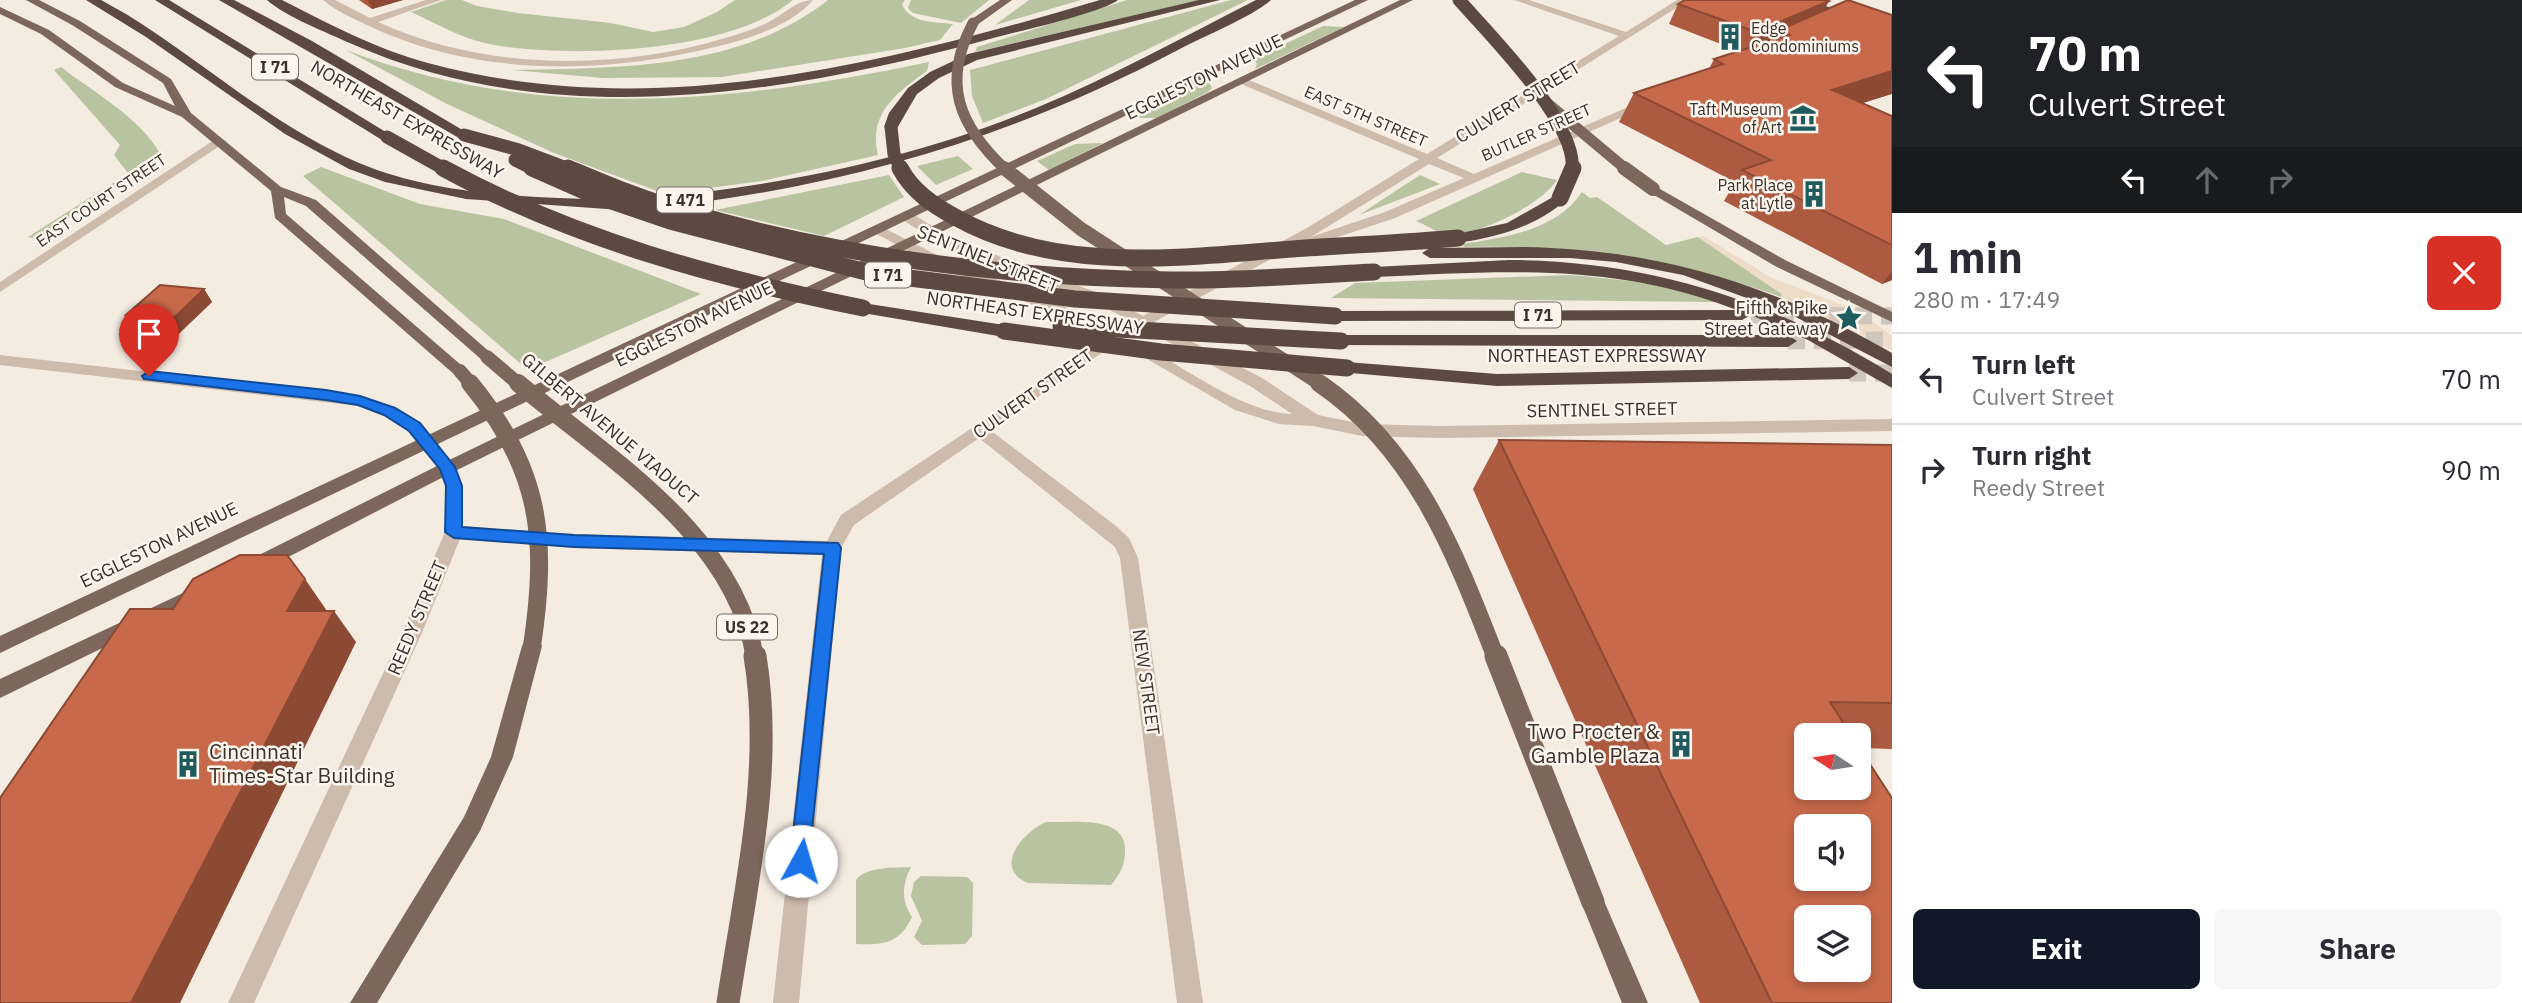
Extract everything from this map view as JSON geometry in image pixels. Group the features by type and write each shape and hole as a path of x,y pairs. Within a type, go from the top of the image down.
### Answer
{"highway":[{"path":"92,0 116,12"},
{"name":"I 471","path":"101,0 320,150 361,168 404,183 470,197 629,206 771,188 879,165 948,145 1064,100 1265,0"},
{"name":"NORTHEAST EXPRESSWAY","path":"161,0 387,137 500,198 600,240 716,278 863,308 1004,331 1161,352 1347,368 1497,380 1849,373"},
{"name":"NORTHEAST EXPRESSWAY","path":"225,0 308,44 433,119 554,180 673,223 788,255 943,284 1114,303 1335,316 1742,315"},
{"path":"273,0 360,44 428,68 538,87 635,91 764,85 835,72 912,56 1112,0"},
{"path":"1214,0 974,57 953,65 915,88 895,113 891,127 891,148 910,185 946,213 970,226 1001,237 1089,255 1246,259 1559,252 1618,257 1655,264 1751,292 1831,328 1892,361"},
{"path":"1246,259 1458,239 1514,227 1532,220 1560,198 1570,180 1574,161 1564,135 1542,98 1460,0"},
{"path":"1797,0 1892,36"},
{"path":"464,135 502,143 677,209 810,242 1026,274 1175,280 1552,266 1639,276 1679,285 1773,317 1817,337 1892,382"},
{"path":"1004,331 1041,324 1341,341 1788,341"}],"main road":[{"name":"US 22","path":"32,0 76,23 167,81 186,115"},
{"path":"1007,0 973,23 955,58 955,85 967,123 997,160 1084,229 1332,392 1361,413 1394,448 1428,500 1453,548 1635,1003"},
{"name":"EGGLESTON AVENUE","path":"0,645 1363,0"},
{"name":"EGGLESTON AVENUE","path":"239,574 447,467 1245,82 1408,0"},
{"name":"US 22","path":"0,10 45,32 119,85 186,115 221,141"},
{"path":"1542,98 1607,156 1691,213 1832,290 1892,318"},
{"name":"GILBERT AVENUE VIADUCT","path":"221,141 277,190 312,203 487,357 673,514 697,537 725,576 743,612 756,656 762,692 763,742 760,785 728,1003"},
{"path":"277,190 280,215 460,371 502,425 523,465 539,537 539,604 532,646 502,757 472,824 363,1003"},
{"path":"0,689 214,586"}],"street":[{"path":"328,0 369,22 413,39 492,56 549,63 613,62 663,57 736,38 775,23 808,0"},
{"path":"369,22 436,0"},
{"path":"1519,0 1626,35"},
{"name":"CULVERT STREET","path":"832,548 847,520 1117,336 1246,259 1311,231 1684,0"},
{"path":"1797,0 1838,18 1892,36"},
{"path":"1825,23 1838,18"},
{"name":"EAST 5TH STREET","path":"1245,82 1476,179"},
{"name":"BUTLER STREET","path":"1246,259 1390,215 1659,97"},
{"name":"EAST COURT STREET","path":"0,288 221,141"},
{"name":"SENTINEL STREET","path":"906,216 929,233 1096,297 1256,382 1313,420"},
{"name":"SENTINEL STREET","path":"878,229 920,255 1071,313 1117,336 1241,407 1279,419 1313,420 1362,430 1439,432 1892,425"},
{"name":"REEDY STREET","path":"0,360 360,401 390,411 415,427 447,467 454,486 454,532 411,635 241,1003"},
{"name":"NEW STREET","path":"980,431 1111,531 1123,543 1129,558 1189,1003"},
{"path":"454,532 574,541 832,548 786,1003"},
{"path":"142,644 165,610"}],"green space":[{"path":"446,0 462,0 477,6 518,13 611,23 653,32 684,27 717,12 735,0 793,0 765,18 730,31 690,41 647,48 561,51 489,44 449,30 411,12"},
{"path":"828,0 905,0 902,4 905,10 916,18 953,24 940,40 722,77 603,78 512,70 636,65 717,52 756,40 793,23"},
{"path":"911,0 989,0 961,23 913,13 908,8"},
{"path":"1029,0 1081,0 995,25"},
{"path":"1127,0 1201,0 975,52 977,47"},
{"path":"1231,0 1248,0 1046,99 983,123 972,96 970,70"},
{"path":"1323,26 1344,27 1255,69 1257,64 1253,59"},
{"path":"346,50 417,73 490,88 562,97 636,99 783,88 929,62 927,71 895,96 881,116 876,141 878,155 762,181 665,194 554,153 447,104"},
{"path":"61,67 115,106 141,129 160,154 150,161 155,162 136,174 128,173 114,155 120,145 54,70"},
{"path":"1208,80 1212,88 1208,92 1157,118 1129,118"},
{"path":"1103,143 1049,170 1037,161 1075,144"},
{"path":"958,156 973,169 936,185 917,166"},
{"path":"321,167 420,204 504,219 701,294 534,367 521,364 303,176"},
{"path":"1522,172 1557,180 1521,210 1469,232 1441,233 1416,221"},
{"path":"889,175 904,197 824,236 715,210"},
{"path":"1420,175 1440,184 1359,215"},
{"path":"113,183 121,184 37,239 28,237"},
{"path":"1582,192 1590,198 1597,197 1666,245 1698,237 1782,294 1781,297 1700,272 1625,256 1548,248 1464,247 1462,244 1512,235 1544,224 1571,205"},
{"path":"1569,275 1663,287 1717,302 1331,298 1355,283"},
{"path":"1046,822 1095,823 1116,831 1123,839 1125,855 1122,869 1111,885 1028,883 1017,876 1012,869 1015,851 1028,834"},
{"path":"911,867 904,892 912,917 902,933 883,943 856,944 856,880 874,870"},
{"path":"921,876 967,877 973,883 972,936 965,944 922,945 914,937 922,921 911,896 914,882"}],"shaded area":[{"path":"1703,236 1770,277 1860,312 1892,336 1892,350 1781,297 1782,294 1698,237"}],"building":[{"path":"1685,0 1829,1 1756,32 1678,4"},
{"path":"1848,0 1892,15 1892,71 1832,90 1892,116 1892,245 1742,170 1771,160 1634,93 1723,64 1714,59 1789,35 1777,31"},
{"path":"160,285 204,289 158,333 121,329 136,316 126,315"},
{"name":"Two Procter & Gamble Plaza","path":"1499,440 1892,445 1892,703 1830,702 1843,723 1794,723 1794,800 1871,800 1871,766 1892,798 1892,1003 1772,1003"},
{"name":"Cincinnati Times-Star Building","path":"240,555 287,555 305,579 287,611 334,611 131,1003 0,1003 0,798 130,609 173,609 193,579"}],"tunnel":[{"path":"1751,315 1892,316"},
{"path":"1788,341 1892,340"},
{"path":"1849,373 1892,373"}],"place":[{"name":"Edge Condominiums","path":"1730,37"},
{"name":"Taft Museum of Art","path":"1803,118"},
{"name":"Park Place at Lytle","path":"1814,194"},
{"name":"Fifth & Pike Street Gateway","path":"1849,318"},
{"name":"Two Procter & Gamble Plaza","path":"1681,744"},
{"name":"Cincinnati Times-Star Building","path":"188,764"}],"route":[{"path":"149,376 326,395 360,401 390,411 415,427 447,467 454,486 454,532 574,541 832,548 801,861"}]}
